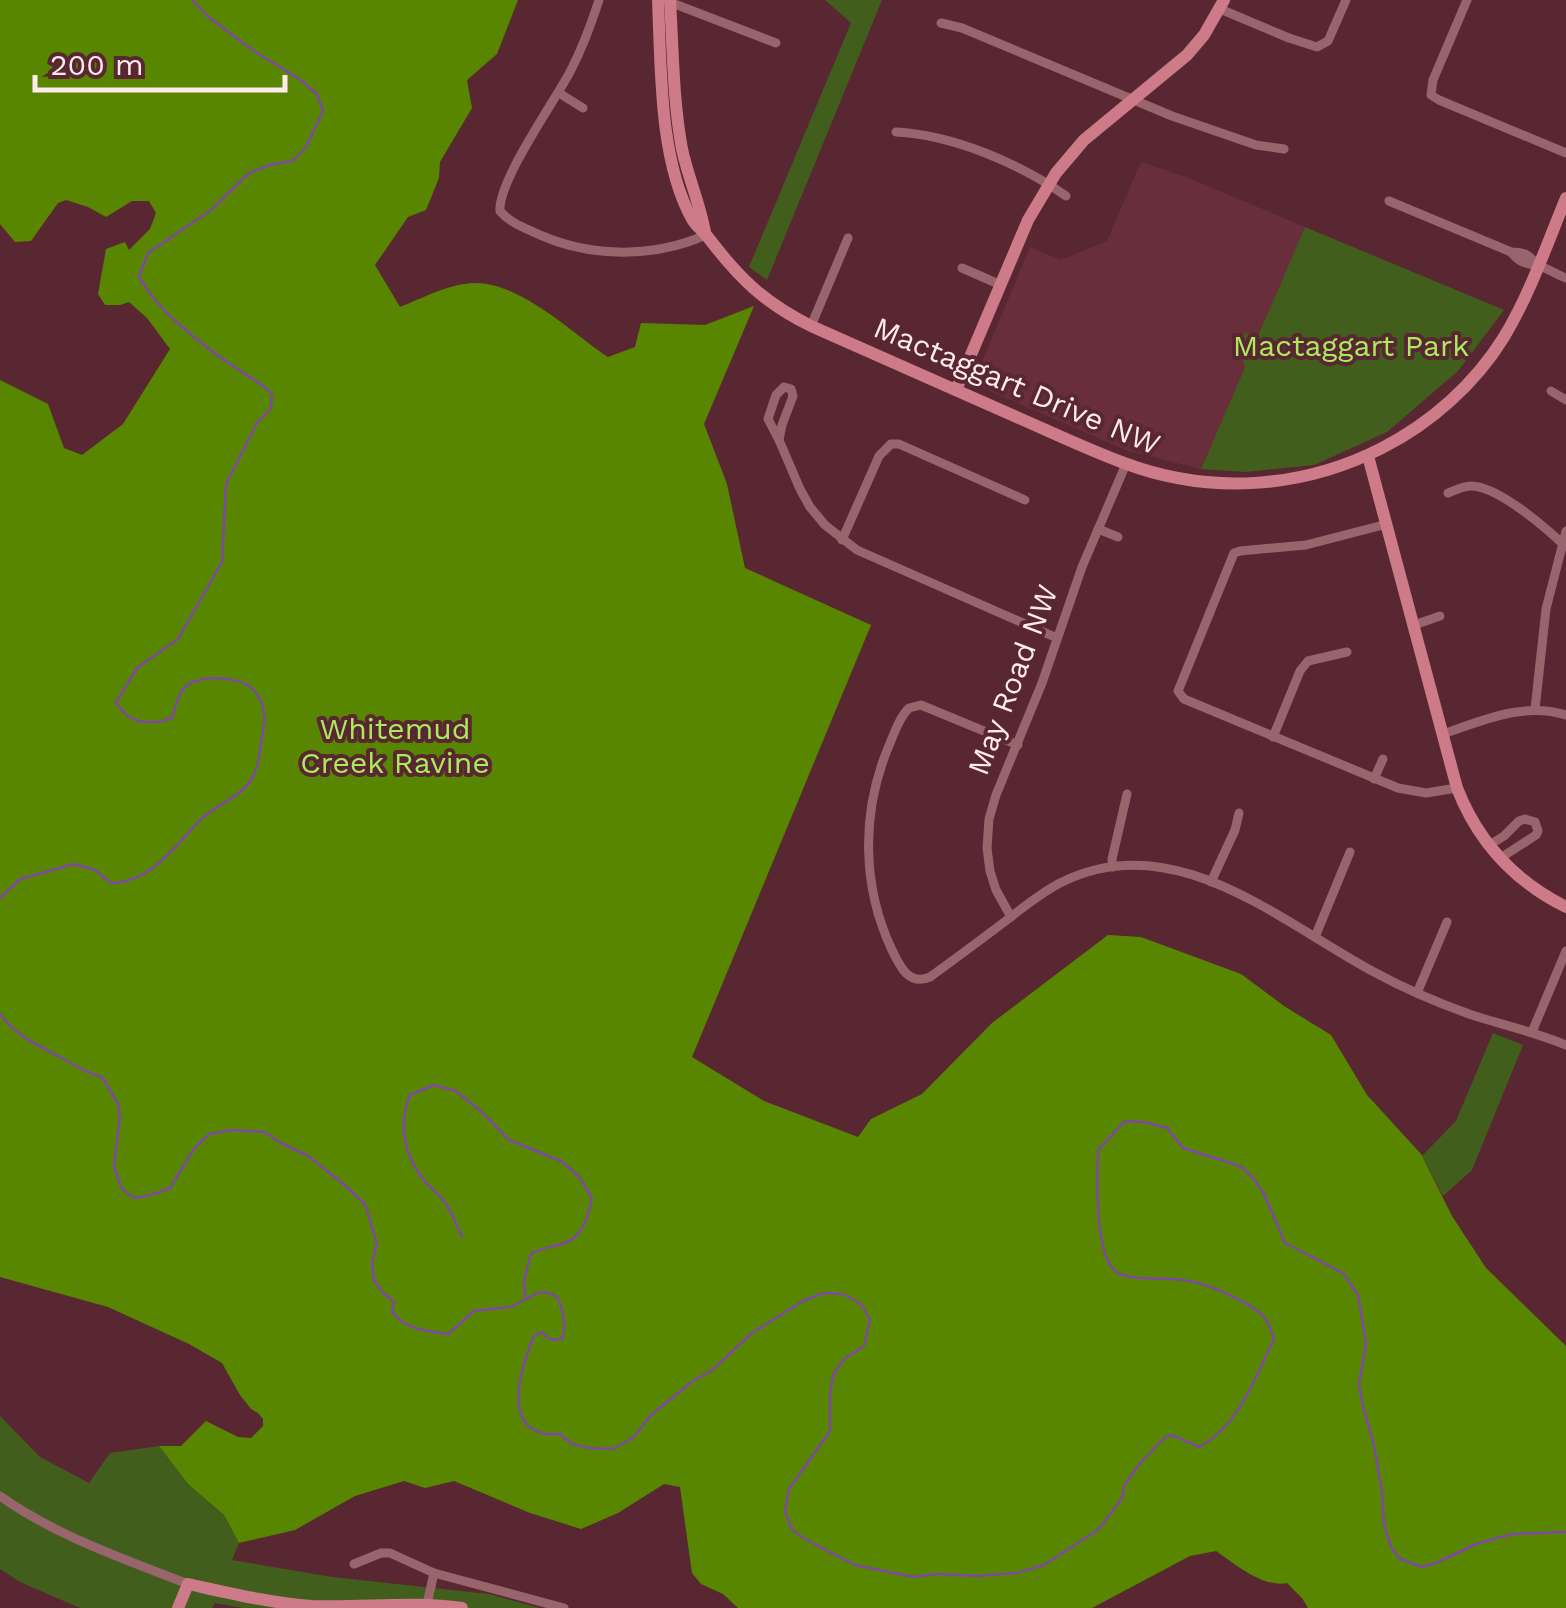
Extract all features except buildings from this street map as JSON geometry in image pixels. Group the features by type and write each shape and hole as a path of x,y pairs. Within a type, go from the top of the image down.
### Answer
{"street":[{"path":"599,0 559,93 514,168 500,203 503,214 560,243 604,252 668,248 706,234"},
{"path":"665,0 776,43"},
{"name":"Mactaggart Drive NW","path":"665,0 662,94 670,150 685,202 692,218 749,286 811,326 956,390 1126,464 1190,480 1252,484 1304,477 1368,456 1423,424 1472,379 1505,336 1566,198"},
{"path":"956,390 1028,220 1049,184 1084,140 1188,55 1222,5 1317,47 1328,41 1346,0"},
{"path":"1467,0 1433,80 1432,94 1438,100 1566,153"},
{"path":"941,24 962,28 1134,100 1256,145 1284,148"},
{"path":"559,93 583,108"},
{"path":"896,132 944,138 992,156 1066,196"},
{"path":"1389,200 1512,252 1524,252 1538,266 1566,278"},
{"path":"811,326 848,238"},
{"path":"962,268 1001,284"},
{"path":"779,440 793,396 791,389 784,387 776,394 768,419 810,507 825,525 857,550 1057,638"},
{"path":"1551,391 1566,400"},
{"path":"842,540 879,456 891,444 899,444 1024,500"},
{"path":"1368,456 1457,788 1488,846 1528,884 1566,907"},
{"name":"May Road NW","path":"1011,917 993,882 988,860 992,806 1018,746 1073,590 1126,464"},
{"path":"1448,492 1475,486 1491,492 1519,507 1564,546"},
{"path":"1387,524 1306,545 1240,550 1234,554 1178,691 1184,698 1398,788 1417,792 1457,788"},
{"path":"1098,528 1118,537"},
{"path":"1535,709 1546,609 1566,531"},
{"path":"1414,624 1440,616"},
{"path":"1273,736 1300,671 1308,661 1347,652"},
{"path":"1018,746 925,706 909,708 901,718 880,769 872,802 870,871 880,921 896,959 910,978 927,979 1069,879 1113,866 1142,865 1169,868 1211,882 1260,904 1369,970 1417,993 1566,1045"},
{"path":"1443,734 1499,715 1535,709 1566,715"},
{"path":"1374,779 1383,760"},
{"path":"1113,866 1127,794"},
{"path":"1211,882 1240,813"},
{"path":"1488,846 1519,821 1535,822 1536,835 1500,859"},
{"path":"1315,937 1350,852"},
{"path":"1417,993 1447,922"},
{"path":"1532,1032 1566,951"},
{"path":"0,1496 105,1552 188,1584 311,1606 427,1604 462,1608"},
{"path":"354,1564 390,1553 434,1573 564,1608"},
{"path":"427,1604 434,1573"},
{"path":"178,1608 188,1584"}],"shaded area":[{"path":"1141,162 1305,227 1201,469 1128,451 974,381 1030,247 1061,260 1107,241"}],"green space":[{"name":"Whitemud Creek Ravine","path":"0,0 518,0 497,54 467,80 472,108 440,162 439,178 426,210 408,217 375,265 400,307 455,286 491,285 527,299 608,357 635,347 641,323 705,325 754,306 704,424 727,484 745,568 871,625 692,1057 764,1101 858,1137 871,1119 922,1094 992,1023 1108,935 1141,937 1241,974 1331,1035 1367,1095 1421,1154 1452,1216 1486,1268 1566,1346 1566,1608 1308,1608 1287,1583 1259,1578 1216,1551 1190,1556 1092,1608 738,1608 723,1594 701,1584 692,1573 680,1487 664,1484 618,1513 581,1529 530,1513 454,1481 425,1488 404,1481 355,1496 295,1530 239,1543 224,1515 188,1484 159,1446 181,1446 206,1421 238,1437 251,1438 263,1426 263,1419 240,1395 222,1363 108,1307 0,1277 0,380 48,404 64,448 82,455 123,424 170,349 147,318 129,302 105,305 98,294 106,249 125,242 129,250 150,229 156,213 149,201 132,201 106,217 66,200 58,203 31,241 15,242 0,224"},
{"path":"825,0 882,0 767,280 749,267 851,23"},
{"name":"Mactaggart Park","path":"1305,227 1504,310 1458,371 1387,432 1314,465 1246,472 1201,469 1245,367 1235,338 1248,333 1258,336"},
{"path":"1493,1033 1523,1045 1472,1170 1443,1196 1422,1156 1456,1121"},
{"path":"0,1416 40,1457 89,1483 110,1453 159,1446 188,1484 224,1515 239,1543 232,1560 332,1577 489,1594 540,1608 243,1608 215,1603 212,1608 80,1608 0,1569"}],"waterway":[{"path":"0,898 20,879 74,864 95,870 111,883 149,871 203,817 246,787 258,762 263,709 255,692 243,683 219,678 195,681 182,691 172,718 156,722 133,719 116,702 138,667 178,639 222,562 226,484 257,423 271,408 272,394 180,326 139,276 148,253 211,210 249,173 294,160 306,147 323,111 317,94 302,81 251,49 192,0"},
{"path":"0,1014 30,1041 102,1077 118,1104 120,1117 114,1166 121,1188 134,1198 170,1188 194,1149 209,1134 231,1130 265,1132 308,1156 365,1204 377,1244 372,1262 374,1280 394,1302 392,1312 404,1323 448,1334 474,1311 511,1307 539,1292 557,1297 564,1318 562,1339 550,1339 542,1332 534,1336 523,1366 518,1400 528,1426 541,1433 560,1434 572,1444 613,1449 634,1437 651,1415 711,1371 752,1333 801,1302 823,1293 843,1294 861,1304 870,1320 864,1346 844,1359 833,1375 830,1431 789,1489 785,1511 792,1530 810,1542 855,1565 913,1577 1016,1573 1044,1565 1099,1529 1122,1498 1125,1484 1165,1437 1172,1435 1199,1447 1225,1426 1244,1399 1274,1339 1263,1315 1236,1298 1198,1283 1121,1274 1114,1270 1103,1247 1098,1213 1098,1150 1125,1121 1167,1128 1183,1148 1240,1166 1264,1194 1285,1243 1343,1273 1358,1295 1366,1343 1359,1384 1362,1403 1374,1445 1384,1525 1391,1547 1400,1559 1422,1567 1497,1538 1566,1532"},
{"path":"462,1237 447,1205 413,1164 405,1142 404,1119 410,1095 433,1085 456,1091 509,1140 563,1162 580,1178 592,1198 575,1237 531,1254 524,1280 525,1297"}]}
